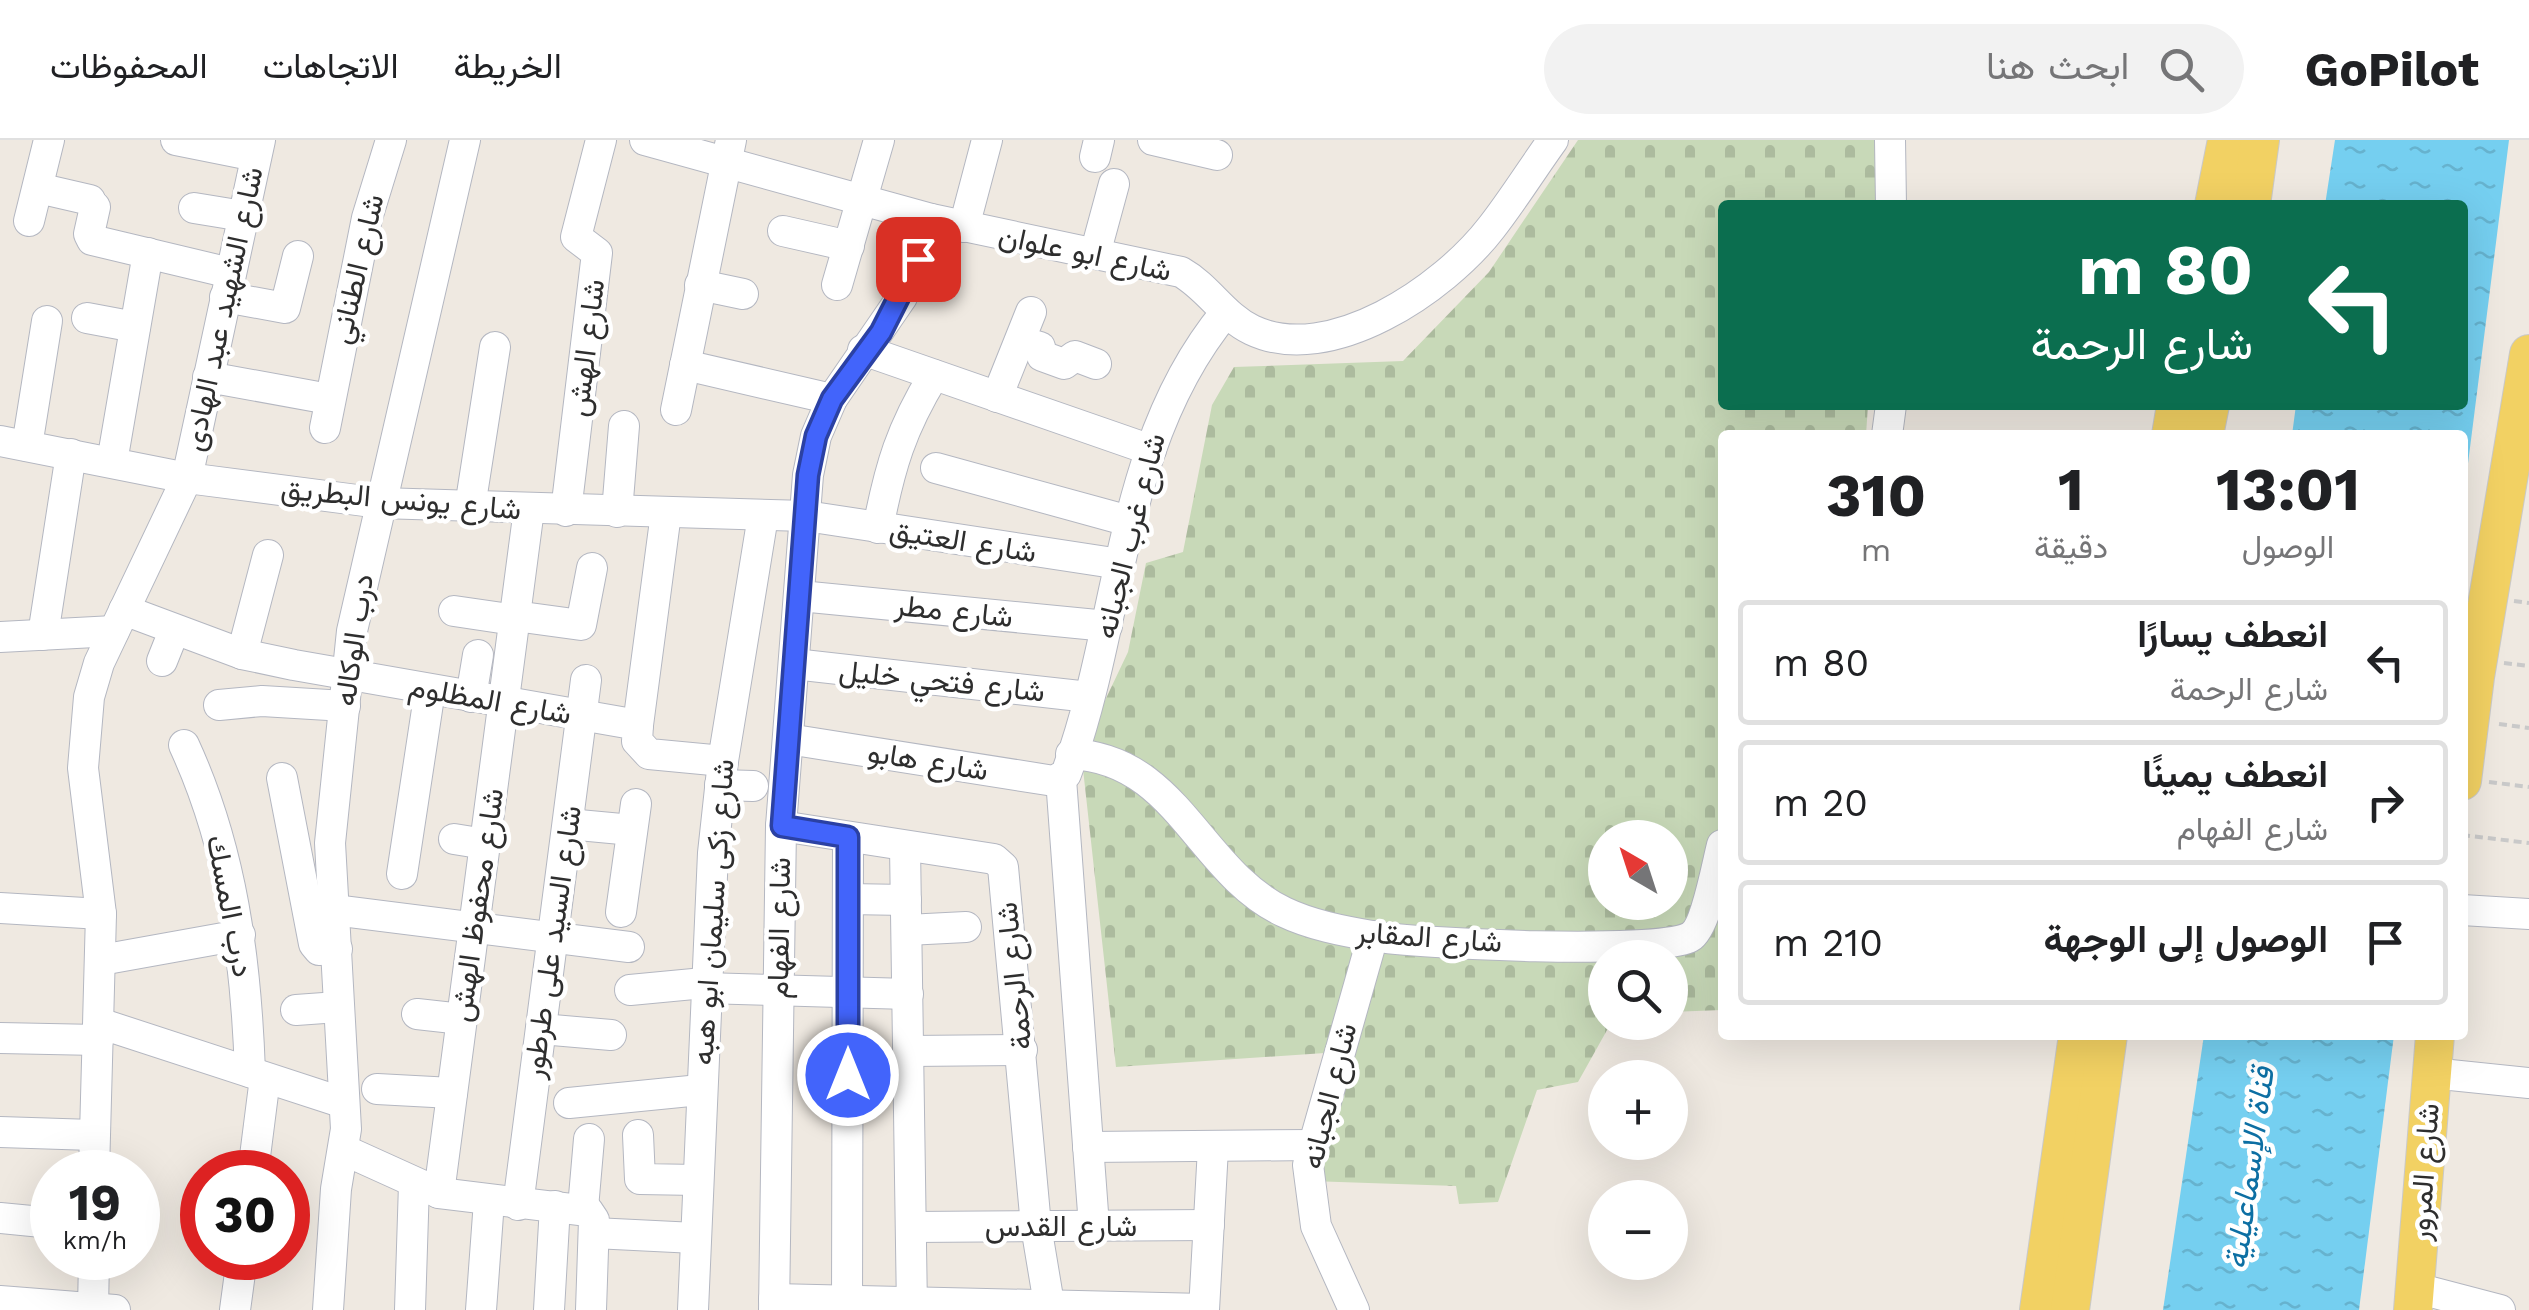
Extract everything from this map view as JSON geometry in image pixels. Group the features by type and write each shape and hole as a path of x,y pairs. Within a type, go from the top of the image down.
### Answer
{"main road":[{"path":"2230,142 2232,200"},
{"path":"2468,752 2520,467 2529,354"},
{"path":"2039,1310 2077,1040"},
{"path":"2070,1310 2107,1040"},
{"name":"شارع المرور","path":"2414,1299 2433,1040"}],"street":[{"path":"29,221 49,140"},
{"path":"176,140 258,148"},
{"name":"شارع الطناني","path":"208,376 327,413 367,218 392,140"},
{"name":"درب الوكاله","path":"328,1310 336,1190 344,1150 330,843 348,674 359,588 464,140"},
{"name":"شارع الهش","path":"566,511 597,253 576,237 601,140"},
{"name":"شارع ابو علوان","path":"645,140 728,152 862,201 931,220 1182,272 1199,282 1226,312 1252,330 1283,339 1316,339 1347,331 1400,306 1448,272 1490,230 1552,140"},
{"path":"838,285 879,140"},
{"path":"964,227 988,140"},
{"path":"1153,140 1217,155"},
{"path":"1890,140 1890,200"},
{"name":"شارع الشهيد عبد الهادى","path":"93,1150 101,914 88,823 84,732 90,697 119,620 187,478 258,148"},
{"path":"676,410 728,152"},
{"path":"1095,254 1114,184"},
{"path":"38,188 92,203 90,239 148,254 285,308 298,256"},
{"path":"194,208 242,216"},
{"name":"شارع الفهام","path":"774,1305 782,826 808,475 816,436 832,399 902,297 931,220"},
{"path":"784,231 849,246"},
{"path":"112,462 148,254"},
{"path":"700,285 743,294"},
{"path":"998,397 1030,312"},
{"name":"شارع غرب الجبانه","path":"1094,1226 1066,769 1089,697 1129,522 1151,450 1179,376 1226,312"},
{"path":"87,318 135,327"},
{"path":"14,443 48,321"},
{"path":"1020,340 1040,347 1042,356 1064,364 1074,356 1096,364"},
{"path":"470,507 496,347"},
{"path":"864,350 1151,450"},
{"path":"685,365 832,399"},
{"path":"878,528 897,441 934,375"},
{"path":"617,512 624,426"},
{"name":"شارع يونس البطريق","path":"14,443 187,478 380,503 806,516"},
{"path":"43,634 71,454"},
{"path":"936,468 1129,522"},
{"name":"شارع محفوظ الهش","path":"410,1310 426,1189 452,1093 529,510"},
{"path":"666,513 637,741 649,754 721,773 752,786"},
{"name":"شارع زكى سليمان ابو هبه","path":"693,1310 704,986 721,773 763,516"},
{"name":"شارع العتيق","path":"806,516 1120,564"},
{"path":"242,654 268,555"},
{"path":"454,611 581,625 592,568"},
{"name":"شارع مطر","path":"800,596 1107,626"},
{"path":"0,637 43,634 119,620"},
{"name":"شارع المظلوم","path":"119,620 174,632 242,654 638,725"},
{"path":"162,661 174,632"},
{"path":"471,696 478,656"},
{"name":"شارع فتحي خليل","path":"794,664 1089,697"},
{"name":"شارع السيد على طرطور","path":"481,1310 541,1029 586,680"},
{"path":"402,874 430,690"},
{"path":"220,705 262,701 345,706"},
{"name":"شارع هابو","path":"788,739 1066,769"},
{"name":"درب المسك","path":"184,745 227,823 214,882 240,934 258,1075 254,1150"},
{"name":"شارع المقابر","path":"1066,769 1112,760 1147,779 1260,898 1310,922 1373,936 1611,946 1689,938 1700,926 1718,860"},
{"path":"282,778 314,944 320,950 337,950"},
{"path":"568,824 634,817 621,912"},
{"name":"شارع الرحمة","path":"782,826 994,859 1003,867 1036,1226 1050,1307"},
{"path":"848,837 848,992 838,1037 848,1305"},
{"path":"454,839 485,844"},
{"path":"905,847 912,1306"},
{"path":"848,900 966,927"},
{"path":"0,908 101,914"},
{"path":"334,910 629,947"},
{"path":"2468,910 2529,914"},
{"path":"101,960 240,934"},
{"name":"شارع الجبانه","path":"1354,1310 1310,1206 1312,1144 1373,936"},
{"path":"630,990 704,986 908,994"},
{"path":"296,1010 338,1008"},
{"path":"417,1014 462,1019"},
{"path":"541,1029 611,1035"},
{"path":"0,1038 98,1031 341,1102"},
{"path":"909,1051 1022,1050"},
{"path":"2430,1073 2529,1084"},
{"path":"377,1090 452,1093"},
{"path":"569,1103 700,1090"},
{"path":"0,1132 93,1135"},
{"path":"638,1135 640,1180 697,1180"},
{"path":"549,1310 577,1216 589,1139"},
{"path":"1088,1147 1312,1144"},
{"path":"774,1305 1204,1310 1213,1148"},
{"path":"344,1150 426,1189 695,1238"},
{"path":"577,1216 591,1310"},
{"path":"0,1218 30,1221"},
{"name":"شارع القدس","path":"913,1227 1209,1225"},
{"path":"0,1302 100,1309 97,1280"},
{"path":"235,1310 239,1280"},
{"path":"2414,1299 2500,1310"}],"path":[{"path":"2468,780 2529,787"},
{"path":"2468,836 2529,843"}],"green space":[{"path":"1578,140 1878,140 1876,200 1718,200 1718,410 1868,410 1866,430 1718,430 1718,1010 1688,1011 1688,940 1588,940 1588,1040 1601,1040 1578,1082 1537,1090 1498,1202 1459,1204 1456,1186 1310,1181 1354,1051 1116,1067 1081,751 1128,652 1146,563 1183,552 1212,405 1234,367 1403,361 1489,272"}],"water":[{"path":"2335,140 2509,140 2468,464 2468,430 2293,430 2295,410 2468,410 2468,200 2326,200"},
{"name":"قناة الإسماعيلية","path":"2203,1040 2393,1040 2359,1310 2163,1310"}],"route":[{"path":"848,1075 848,837 782,826 808,475 816,436 832,399 864,350 881,332 918,259"}]}
